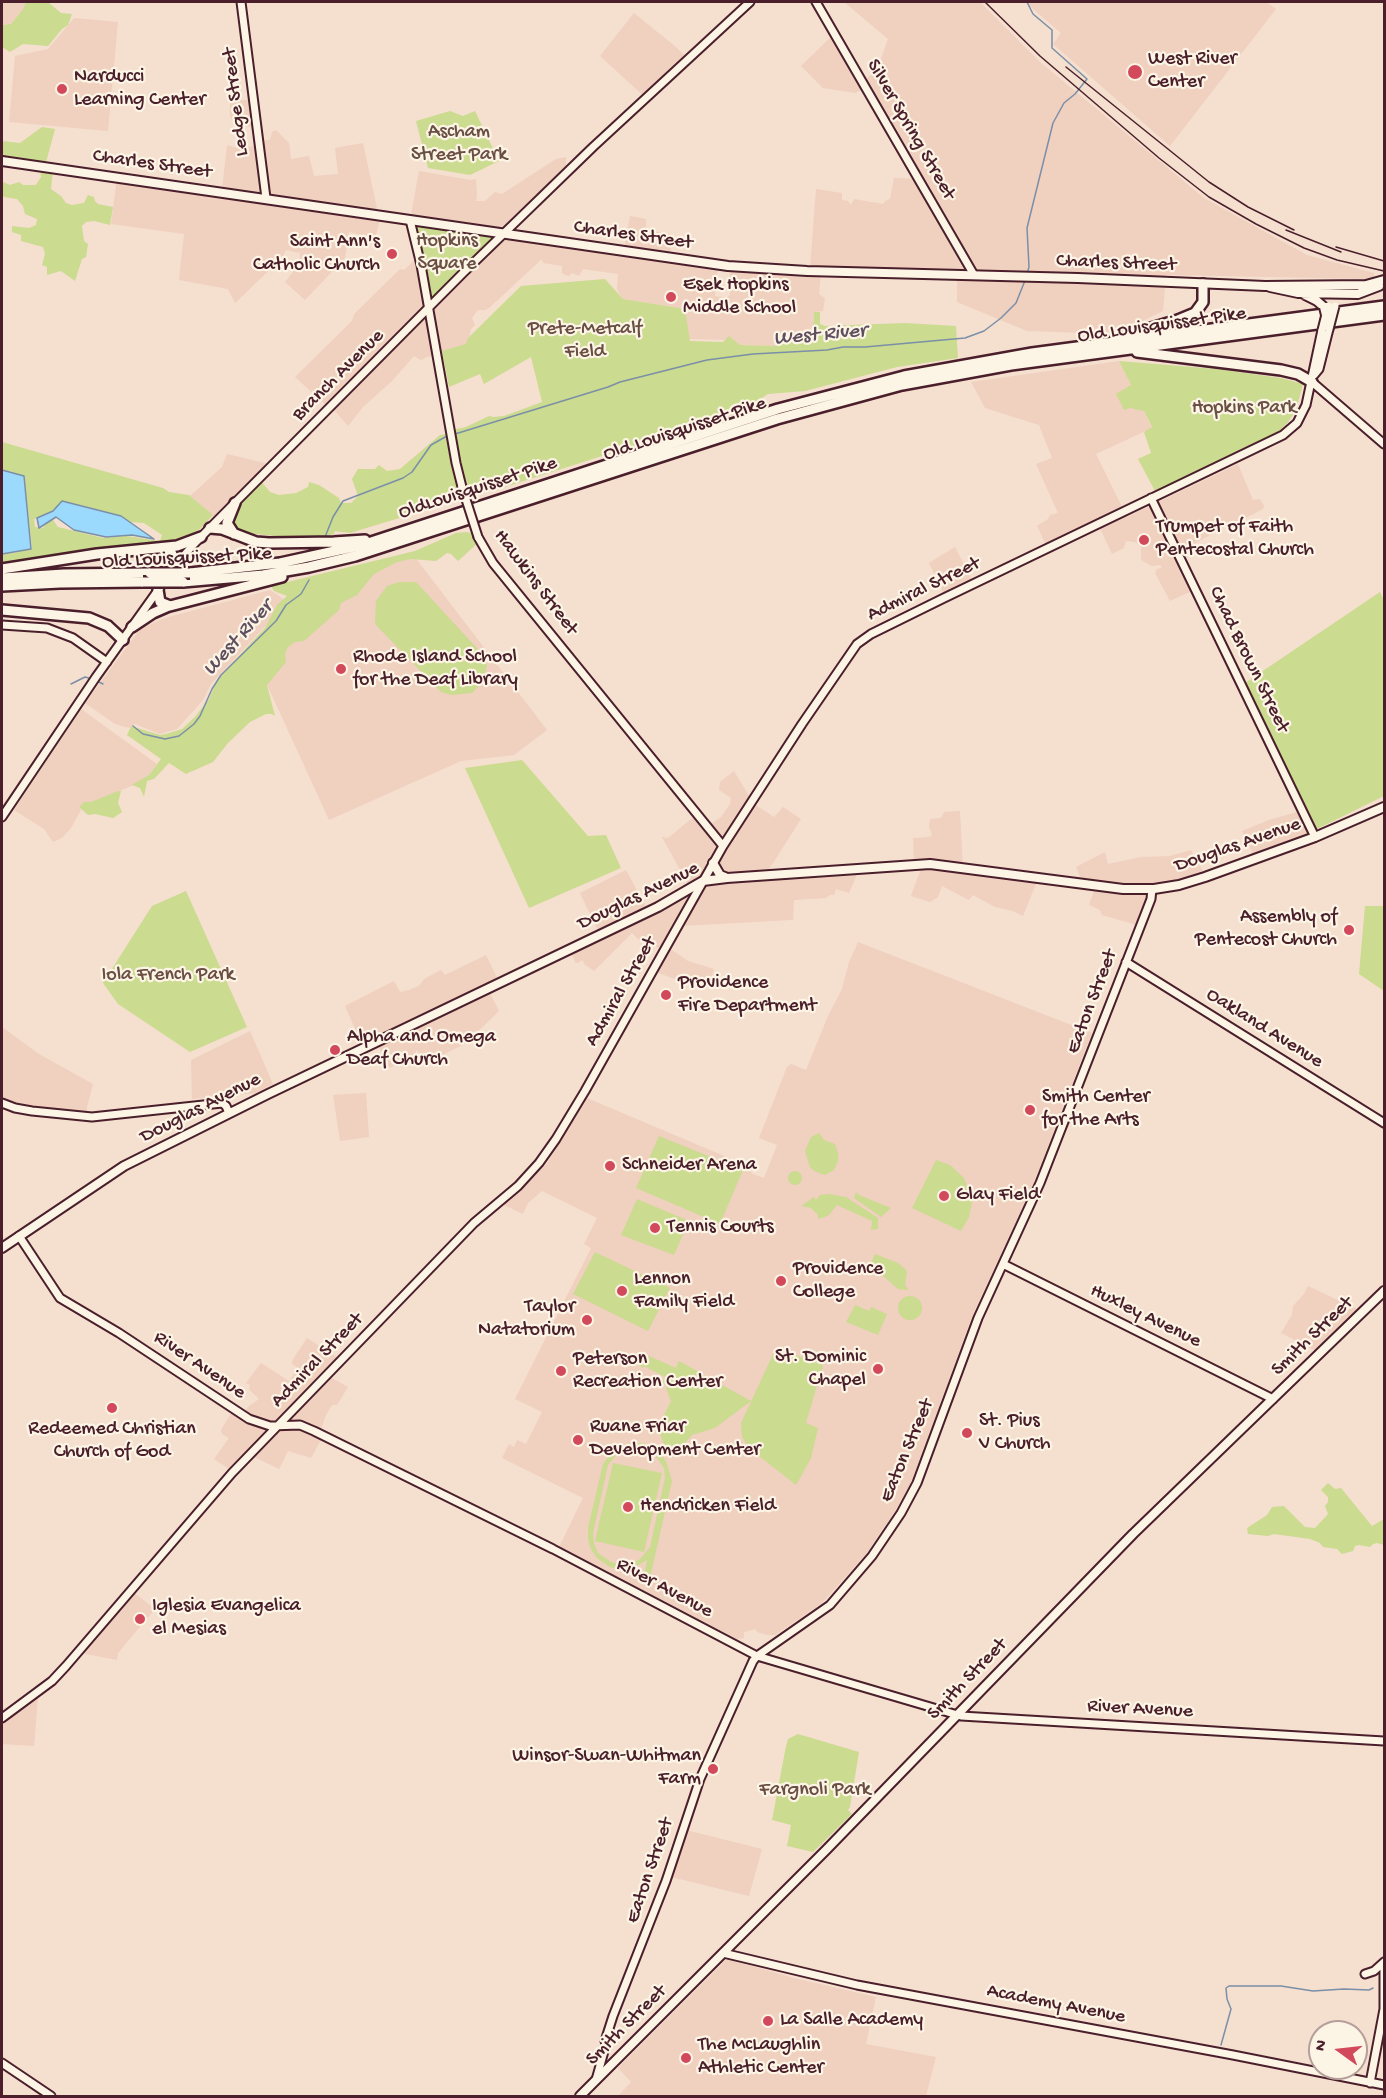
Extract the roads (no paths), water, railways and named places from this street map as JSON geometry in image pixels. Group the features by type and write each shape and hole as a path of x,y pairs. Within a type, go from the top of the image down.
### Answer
{"highway":[{"path":"1098,348 1192,315 1202,306 1203,284"},
{"name":"Old Louisquisset Pike","path":"2,586 183,582 254,576 328,563 390,546 821,405 947,375 1098,348 1384,306"},
{"name":"Old Louisquisset Pike","path":"575,476 849,388 976,361 1384,315"},
{"path":"1098,348 1155,353 1281,370 1313,379"},
{"name":"OldLouisquisset Pike","path":"391,536 575,476"},
{"path":"234,534 227,523 236,503"},
{"path":"210,528 222,529 256,542 269,543 341,542 391,536"},
{"name":"Old Louisquisset Pike","path":"2,578 54,574 189,573 244,568 299,560 391,536"},
{"path":"2,569 97,554 177,546 201,537"},
{"path":"160,548 171,552 174,568"},
{"path":"132,627 153,613 170,606 258,584 328,563"},
{"path":"158,590 160,602 170,606"},
{"path":"2,610 89,618 112,628 123,640"}],"main road":[{"name":"Charles Street","path":"2,160 738,267 1336,290"},
{"name":"Charles Street","path":"1265,286 1298,293 1336,290 1384,281"},
{"path":"1298,293 1315,299 1328,309"},
{"name":"Douglas Avenue","path":"2,1248 124,1166 229,1113 658,907 703,881 930,864 1123,889 1152,890 1189,883 1315,837 1384,807"},
{"path":"713,863 720,875 727,878"},
{"name":"Smith Street","path":"580,2097 958,1715 1119,1548 1384,1291"}],"street":[{"name":"Ledge Street","path":"241,2 266,198"},
{"name":"Branch Avenue","path":"2,817 94,680 174,568 201,537 504,233 750,2"},
{"name":"Silver Spring Street","path":"816,2 974,275"},
{"name":"Hawkins Street","path":"411,220 421,265 450,435 462,487 478,537 494,563 723,846"},
{"name":"Admiral Street","path":"2,1718 47,1684 66,1666 232,1473 474,1223 518,1186 539,1164 585,1091 723,846 846,658 863,638 1285,434 1302,414 1313,379 1313,366 1325,330 1328,309 1336,290"},
{"name":"Admiral Street","path":"1325,330 1328,309"},
{"path":"1313,379 1384,444"},
{"name":"Chad Brown Street","path":"1151,498 1315,837"},
{"path":"2,625 47,628 73,638 107,662"},
{"name":"Eaton Street","path":"596,2080 613,2016 650,1924 699,1779 757,1656 830,1605 868,1561 903,1510 919,1479 978,1318 1040,1183 1151,899 1152,890"},
{"name":"Oakland Avenue","path":"1126,962 1384,1123"},
{"path":"2,1103 32,1111 92,1117 222,1103 229,1113"},
{"name":"River Avenue","path":"19,1236 60,1298 93,1316 249,1419 270,1426 300,1425 314,1431 553,1549 757,1656 958,1715 1384,1741"},
{"name":"Huxley Avenue","path":"1003,1264 1273,1399"},
{"name":"Academy Avenue","path":"723,1953 861,1986 1384,2085"},
{"path":"1365,1974 1374,1971 1384,1962"},
{"path":"1370,2083 1384,2001 1384,1970"},
{"path":"2,2063 51,2097"}],"water":[{"path":"2,470 24,476 31,549 2,554"},
{"path":"62,501 121,516 154,539 132,535 106,537 74,530 56,517 39,528 37,518 53,511"}],"waterway":[{"name":"West River","path":"1027,2 1033,14 1052,30 1052,48 1087,79 1064,103 1053,123 1027,228 1029,267 1027,274"},
{"name":"West River","path":"455,434 620,382 707,360 753,354 965,338 984,331 1001,318 1016,303 1026,278"},
{"name":"West River","path":"325,537 343,501 403,478 412,472 431,445 447,436"},
{"name":"West River","path":"133,726 143,734 165,739 179,736 194,724 221,675 276,621 286,605 301,594 309,580"},
{"name":"West River","path":"71,684 85,677 92,679"},
{"name":"West River","path":"97,681 103,684"},
{"path":"1221,2045 1231,2009 1226,1988 1229,1986 1281,1986 1313,1991 1373,1988"}],"railway":[{"path":"985,2 1040,56 1159,158 1209,197 1304,248 1337,260 1384,271"},
{"path":"1066,67 1209,182 1248,207 1294,230"},
{"path":"1286,230 1341,252"},
{"path":"1336,247 1384,261"}],"place":[{"name":"West River Center","path":"1135,72"},
{"name":"Narducci Learning Center","path":"62,89"},
{"name":"Saint Ann's Catholic Church","path":"392,254"},
{"name":"Esek Hopkins Middle School","path":"671,297"},
{"name":"Trumpet of Faith Pentecostal Church","path":"1144,540"},
{"name":"Rhode Island School for the Deaf Library","path":"341,669"},
{"name":"Assembly of Pentecost Church","path":"1349,930"},
{"name":"Providence Fire Department","path":"666,995"},
{"name":"Alpha and Omega Deaf Church","path":"335,1050"},
{"name":"Smith Center for the Arts","path":"1030,1110"},
{"name":"Schneider Arena","path":"610,1166"},
{"name":"Glay Field","path":"944,1196"},
{"name":"Tennis Courts","path":"655,1228"},
{"name":"Providence College","path":"781,1281"},
{"name":"Lennon Family Field","path":"622,1291"},
{"name":"Taylor Natatorium","path":"587,1320"},
{"name":"St. Dominic Chapel","path":"878,1369"},
{"name":"Peterson Recreation Center","path":"561,1371"},
{"name":"Redeemed Christian Church of God","path":"112,1408"},
{"name":"St. Pius V Church","path":"967,1433"},
{"name":"Ruane Friar Development Center","path":"578,1440"},
{"name":"Hendricken Field","path":"628,1507"},
{"name":"Iglesia Evangelica el Mesias","path":"140,1619"},
{"name":"Winsor-Swan-Whitman Farm","path":"713,1769"},
{"name":"La Salle Academy","path":"768,2021"},
{"name":"The McLaughlin Athletic Center","path":"686,2058"}],"park label":[{"name":"Ascham Street Park","path":"459,144"},
{"name":"Hopkins Square","path":"447,254"},
{"name":"Prete-Metcalf Field","path":"585,342"},
{"name":"Hopkins Park","path":"1244,409"},
{"name":"Iola French Park","path":"168,976"},
{"name":"Fargnoli Park","path":"815,1791"}]}
